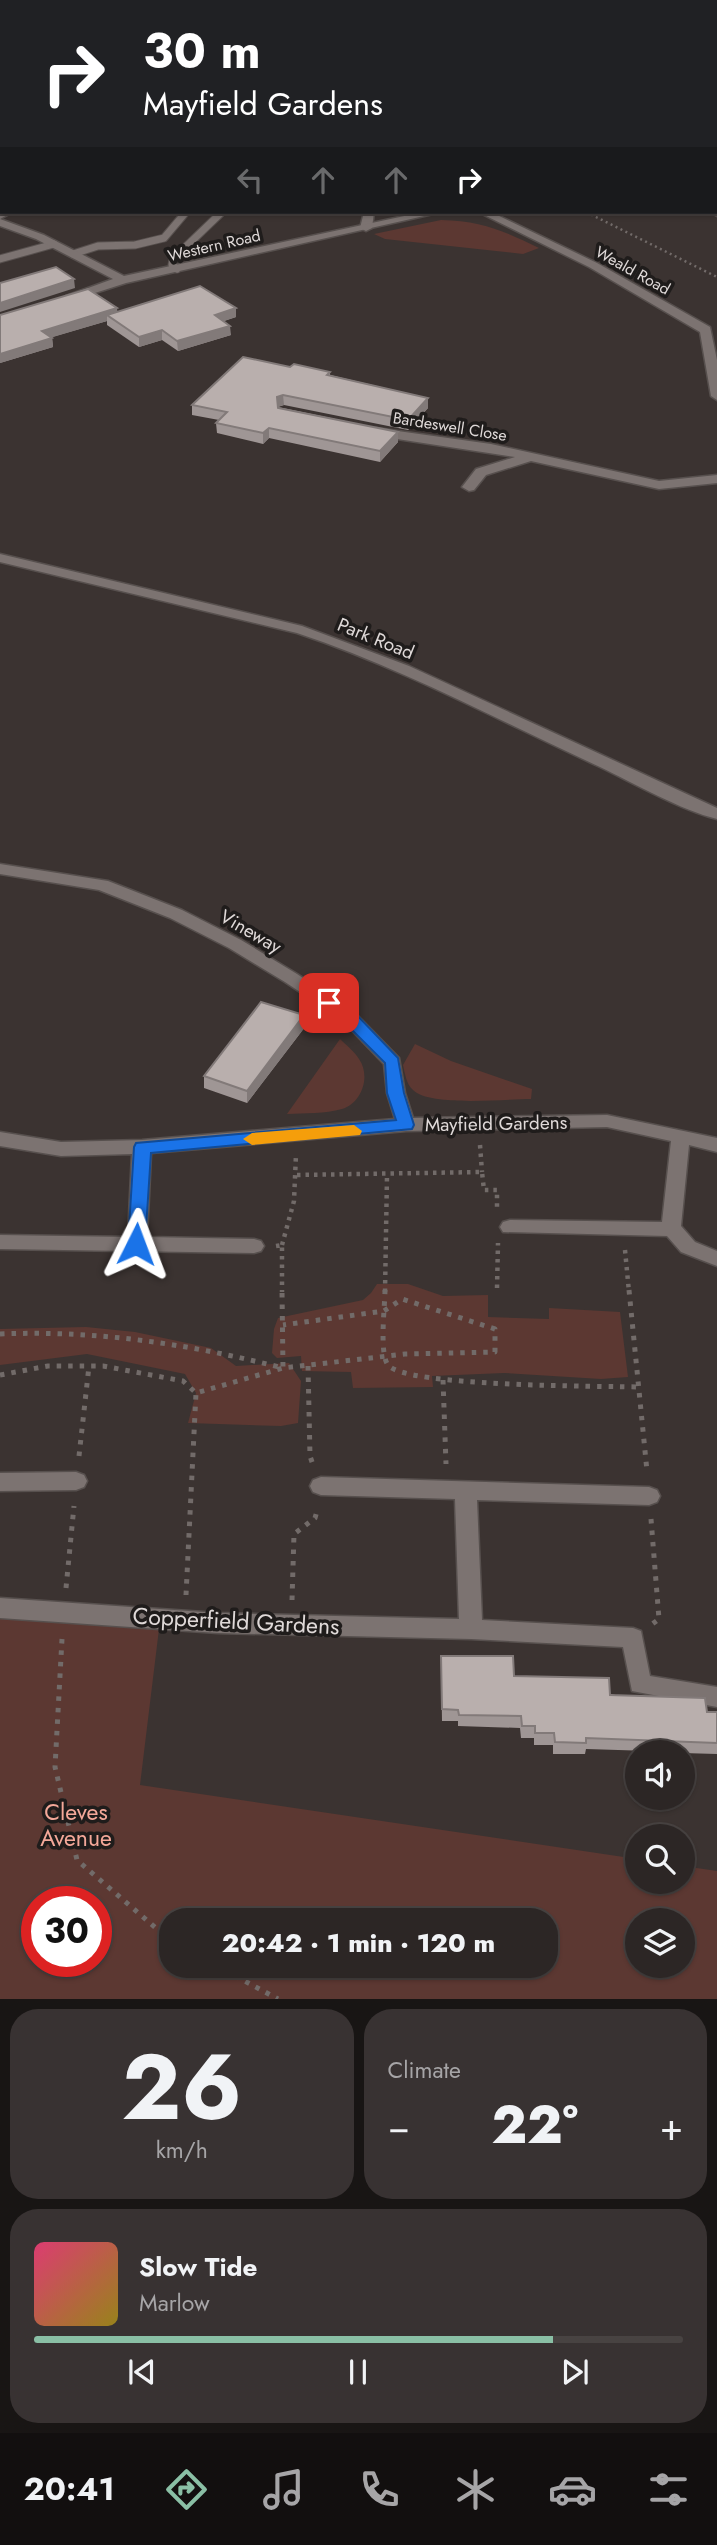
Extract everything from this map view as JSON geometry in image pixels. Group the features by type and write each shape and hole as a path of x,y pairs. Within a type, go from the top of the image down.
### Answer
{"street":[{"path":"366,228 369,214"},
{"name":"Western Road","path":"51,304 123,281 429,214"},
{"name":"Weald Road","path":"487,214 593,265 712,329 717,396"},
{"path":"0,222 19,227 123,281"},
{"name":"Bardeswell Close","path":"357,428 529,457 659,485 717,479"},
{"name":"Bardeswell Close","path":"469,487 481,472 529,457"},
{"name":"Park Road","path":"0,558 302,630 345,644 389,662 635,779 717,814"},
{"name":"Vineway","path":"0,869 102,885 176,914 291,978 348,1016 393,1062 396,1093 406,1125"},
{"name":"Mayfield Gardens","path":"0,1139 61,1149 142,1147 406,1125 607,1121 717,1145"},
{"path":"670,1230 681,1135"},
{"path":"136,1244 142,1147"},
{"path":"504,1227 673,1229 688,1247 717,1259"},
{"path":"0,1242 254,1246"},
{"path":"0,1482 76,1481"},
{"path":"321,1486 649,1496"},
{"path":"456,1490 471,1629"},
{"name":"Copperfield Gardens","path":"0,1608 292,1625 471,1629 633,1637"},
{"path":"633,1637 640,1684 717,1697"}],"lane":[{"path":"73,254 98,246 135,246 164,238 184,214"},
{"path":"177,269 172,265 173,259 220,214"},
{"path":"0,259 54,244"}],"path":[{"path":"590,214 717,277"},
{"path":"283,1368 282,1245 291,1223 297,1175 296,1136"},
{"path":"297,1175 482,1172 484,1190 497,1190 504,1227 498,1288"},
{"path":"387,1175 384,1357 389,1367 406,1375 443,1380 639,1387"},
{"path":"623,1230 659,1619 633,1637"},
{"path":"254,1246 282,1245"},
{"path":"196,1393 283,1368 384,1357 495,1353 495,1329 402,1299 384,1311 283,1325"},
{"path":"0,1334 96,1336 155,1341 283,1368"},
{"path":"0,1375 48,1366 103,1366 183,1381 196,1393 190,1556 183,1620"},
{"path":"292,1625 294,1534 315,1518 321,1486 310,1456 308,1366"},
{"path":"443,1380 456,1490"},
{"path":"64,1612 55,1767 77,1860 159,1931"},
{"path":"239,1978 278,1999"}],"green space":[{"path":"441,220 469,222 492,228 539,248 523,254 385,239 374,234"},
{"path":"340,1039 355,1053 363,1066 364,1081 355,1101 342,1109 322,1113 287,1114"},
{"path":"415,1044 451,1061 532,1089 531,1099 451,1100 422,1095 409,1085 403,1065"},
{"path":"377,1284 408,1284 443,1296 488,1295 488,1317 549,1319 549,1308 620,1312 628,1377 601,1379 504,1373 432,1376 433,1387 353,1388 351,1372 302,1371 301,1356 277,1358 272,1353 278,1318 363,1300"},
{"path":"86,1327 135,1332 211,1348 236,1366 289,1363 301,1381 298,1423 281,1426 188,1423 196,1393 185,1374 87,1354 0,1365 0,1329"},
{"name":"Cleves Avenue","path":"0,1617 159,1629 140,1785 625,1857 625,1894 695,1894 695,1868 717,1871 717,1999 0,1999"}],"building":[{"path":"56,267 74,279 0,303 0,283"},
{"path":"200,286 236,308 215,315 230,326 177,341 162,330 139,337 107,315"},
{"path":"88,289 117,308 42,331 52,338 0,354 0,315"},
{"path":"243,357 290,367 294,364 330,372 327,375 428,398 408,420 283,395 277,397 278,408 398,432 380,451 269,428 263,433 216,423 227,412 192,405"},
{"path":"261,1002 304,1015 247,1091 204,1076"},
{"path":"441,1656 513,1656 514,1676 609,1678 610,1695 705,1698 707,1712 717,1712 717,1743 695,1742 695,1740 586,1738 586,1743 555,1742 554,1733 535,1733 535,1726 522,1726 521,1716 459,1715 458,1710 442,1709"}],"slow traffic":[{"path":"252,1139 354,1131"}],"route":[{"path":"136,1244 142,1147 406,1125 396,1093 393,1062 348,1016 329,1003"}]}
